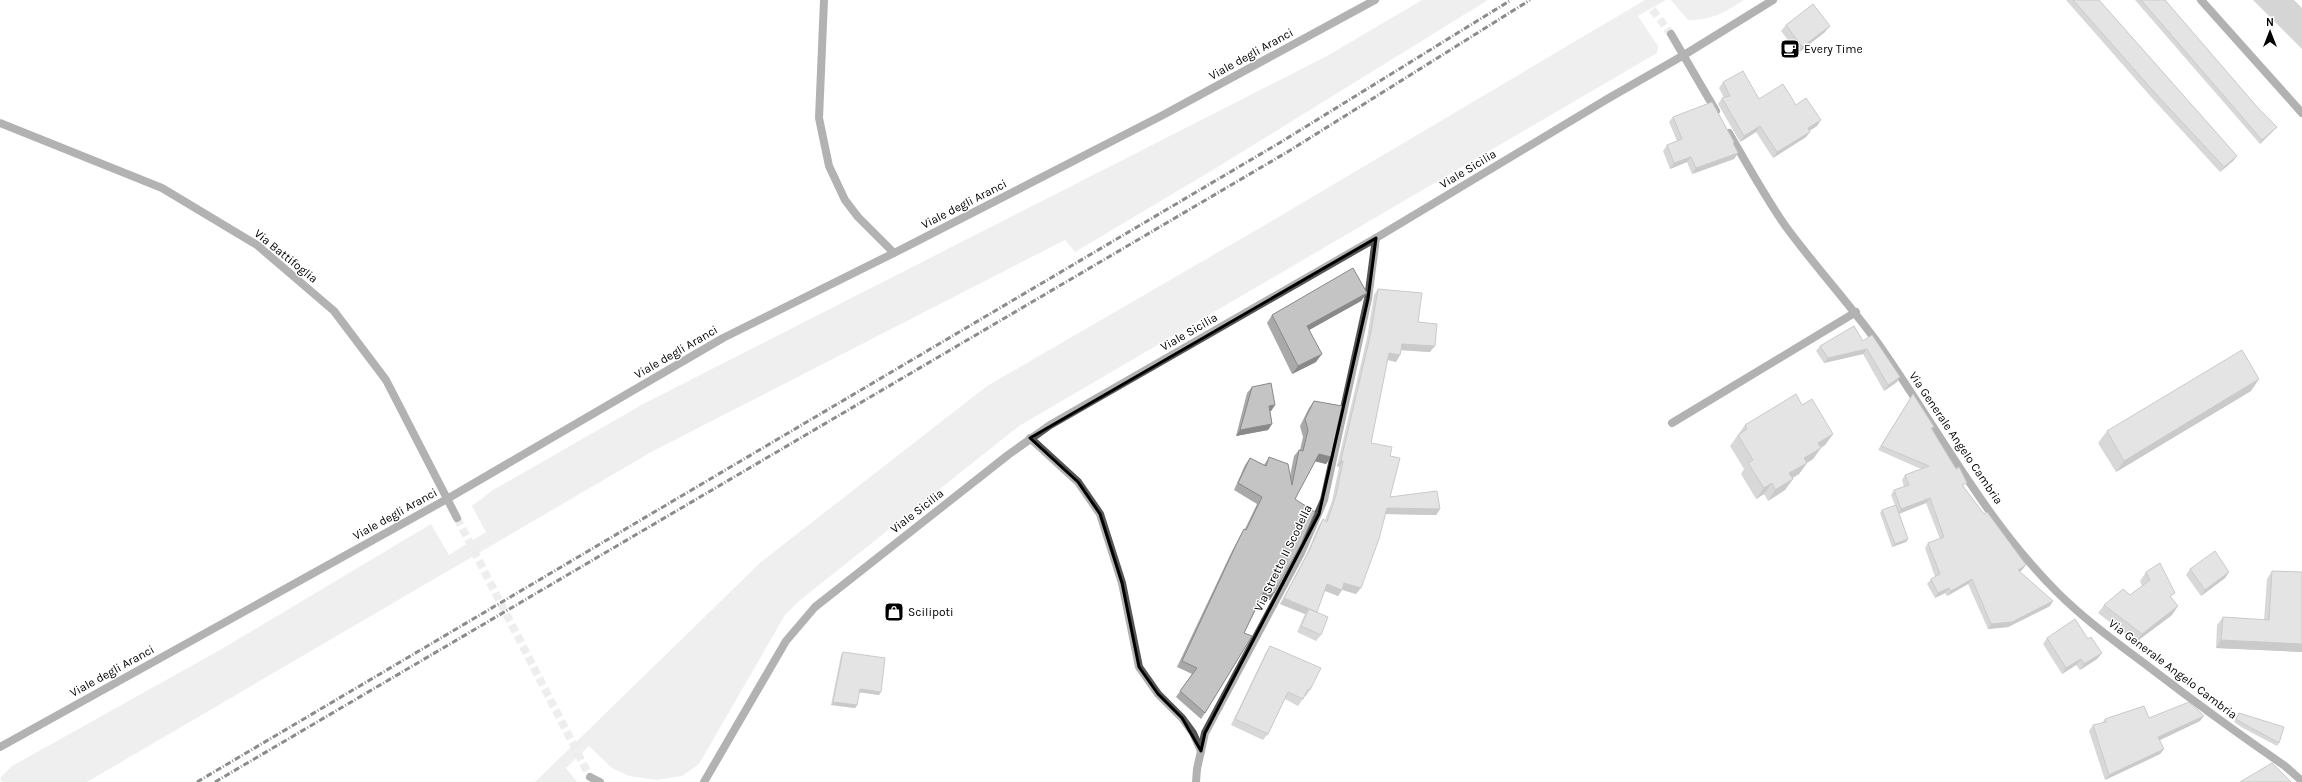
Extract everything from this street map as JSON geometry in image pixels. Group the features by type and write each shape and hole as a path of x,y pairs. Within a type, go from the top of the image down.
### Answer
{"street":[{"path":"824,0 819,118 829,166 845,200 858,217 894,254"},
{"name":"Viale degli Aranci","path":"0,747 447,499 723,338 894,254 1163,116 1375,0"},
{"name":"Viale Sicilia","path":"703,781 786,641 815,607 1030,438 1376,238 1609,98 1684,55 1772,0"},
{"path":"2201,0 2302,113"},
{"name":"Via Generale Angelo Cambria","path":"1671,34 1763,193 1783,223 1856,312 2000,525 2056,591 2114,641 2285,766 2302,781"},
{"name":"Via Battifoglia","path":"0,123 162,188 257,245 334,311 386,380 457,518"},
{"name":"Via Stretto II Scodella","path":"1196,782 1205,733 1261,631 1319,514 1328,482 1368,299 1376,238"},
{"path":"1672,423 1856,312"},
{"path":"1030,438 1078,482 1100,514 1122,582 1140,668 1158,694 1189,728 1201,750"},
{"path":"591,780 600,782"}],"highlighted area":[{"path":"1376,238 1368,299 1319,514 1205,733 1201,751 1182,718 1158,694 1139,667 1122,583 1100,514 1078,482 1030,438"}],"shaded area":[{"path":"1422,0 1488,0 1216,168 1075,252 1065,240 653,451 87,782 2,782 0,778 12,766 220,650 431,524 449,555 486,532 472,506 493,490 645,403 1327,56"},
{"path":"1645,0 1666,0 1638,16 1658,46 1657,53 1019,426 799,601 785,615 699,764 682,776 657,780 629,776 612,768 589,746 566,768 577,782 535,782 761,562 987,386 1258,229"},
{"path":"1671,0 1744,0 1718,15 1704,19 1688,20"},
{"path":"2253,0 2294,0 2302,8 2302,49"}],"building":[{"path":"2073,0 2099,0 2237,156 2224,167 2155,93"},
{"path":"2141,0 2165,0 2258,108 2277,127 2262,140"},
{"path":"1813,4 1830,26 1802,47 1786,25"},
{"path":"1743,71 1759,99 1783,84 1796,105 1806,98 1821,120 1808,128 1810,132 1777,152 1760,126 1744,136 1722,98 1730,96 1723,82"},
{"path":"1712,102 1734,142 1733,143 1738,153 1696,168 1691,157 1674,163 1667,145 1682,139 1673,117"},
{"path":"1353,268 1367,293 1307,326 1322,354 1298,366 1272,315"},
{"path":"1378,289 1422,293 1418,322 1437,324 1435,346 1402,344 1400,355 1389,353 1371,443 1392,447 1390,456 1400,458 1390,497 1437,491 1440,509 1387,508 1379,539 1361,588 1344,583 1342,590 1327,584 1317,612 1284,598 1310,549 1323,519 1327,522 1336,495 1343,461 1341,460 1371,332"},
{"path":"1854,326 1863,341 1872,335 1900,377 1888,385 1867,349 1828,358 1820,346"},
{"path":"2242,350 2259,379 2124,461 2107,431"},
{"path":"1271,383 1275,405 1269,406 1272,424 1240,430 1252,387"},
{"path":"1796,394 1802,405 1812,399 1833,434 1818,443 1821,448 1804,458 1807,463 1789,473 1793,479 1775,490 1772,483 1764,488 1748,463 1753,460 1738,435 1747,429 1745,425"},
{"path":"1913,394 1934,427 1931,428 1956,469 1959,467 1967,483 1962,485 1984,514 1987,512 2026,565 2018,570 2053,601 2012,622 1991,624 1972,579 1951,591 1949,588 1938,593 1931,579 1940,574 1928,543 1944,537 1930,498 1901,509 1894,490 1909,485 1905,475 1929,466 1881,446"},
{"path":"1314,401 1342,406 1331,457 1319,454 1295,499 1315,512 1301,544 1274,593 1265,589 1244,633 1252,636 1205,713 1180,691 1197,668 1182,661 1236,545 1244,529 1246,530 1262,497 1238,483 1250,458 1266,466 1269,457 1288,464 1292,485 1299,450 1303,451 1308,430 1305,419"},
{"path":"1896,505 1908,539 1895,544 1882,510"},
{"path":"2215,551 2229,572 2205,590 2190,569"},
{"path":"2160,563 2175,593 2170,596 2178,606 2142,634 2104,605 2123,589 2130,595 2150,580 2146,572"},
{"path":"2272,571 2302,572 2302,644 2221,640 2223,617 2269,620"},
{"path":"1309,609 1328,617 1321,635 1301,626"},
{"path":"2075,619 2088,639 2091,637 2102,653 2084,664 2081,659 2066,668 2047,638"},
{"path":"1270,646 1321,668 1310,690 1308,689 1303,699 1288,692 1268,734 1235,719"},
{"path":"843,652 885,658 881,692 860,689 857,705 833,702"},
{"path":"2189,702 2204,716 2158,737 2164,749 2109,775 2093,725 2106,722 2105,719 2144,706 2149,718"},
{"path":"2239,713 2284,727 2279,743 2236,719"},
{"path":"2272,763 2291,782 2240,782"}],"tunnel":[{"path":"1645,0 1671,34"},
{"path":"457,518 590,777"}],"railway":[{"path":"197,782 1281,142 1511,0"},
{"path":"215,782 1289,151 1530,0"}],"place":[{"name":"Every Time","path":"1790,49"},
{"name":"Scilipoti","path":"894,612"}]}
